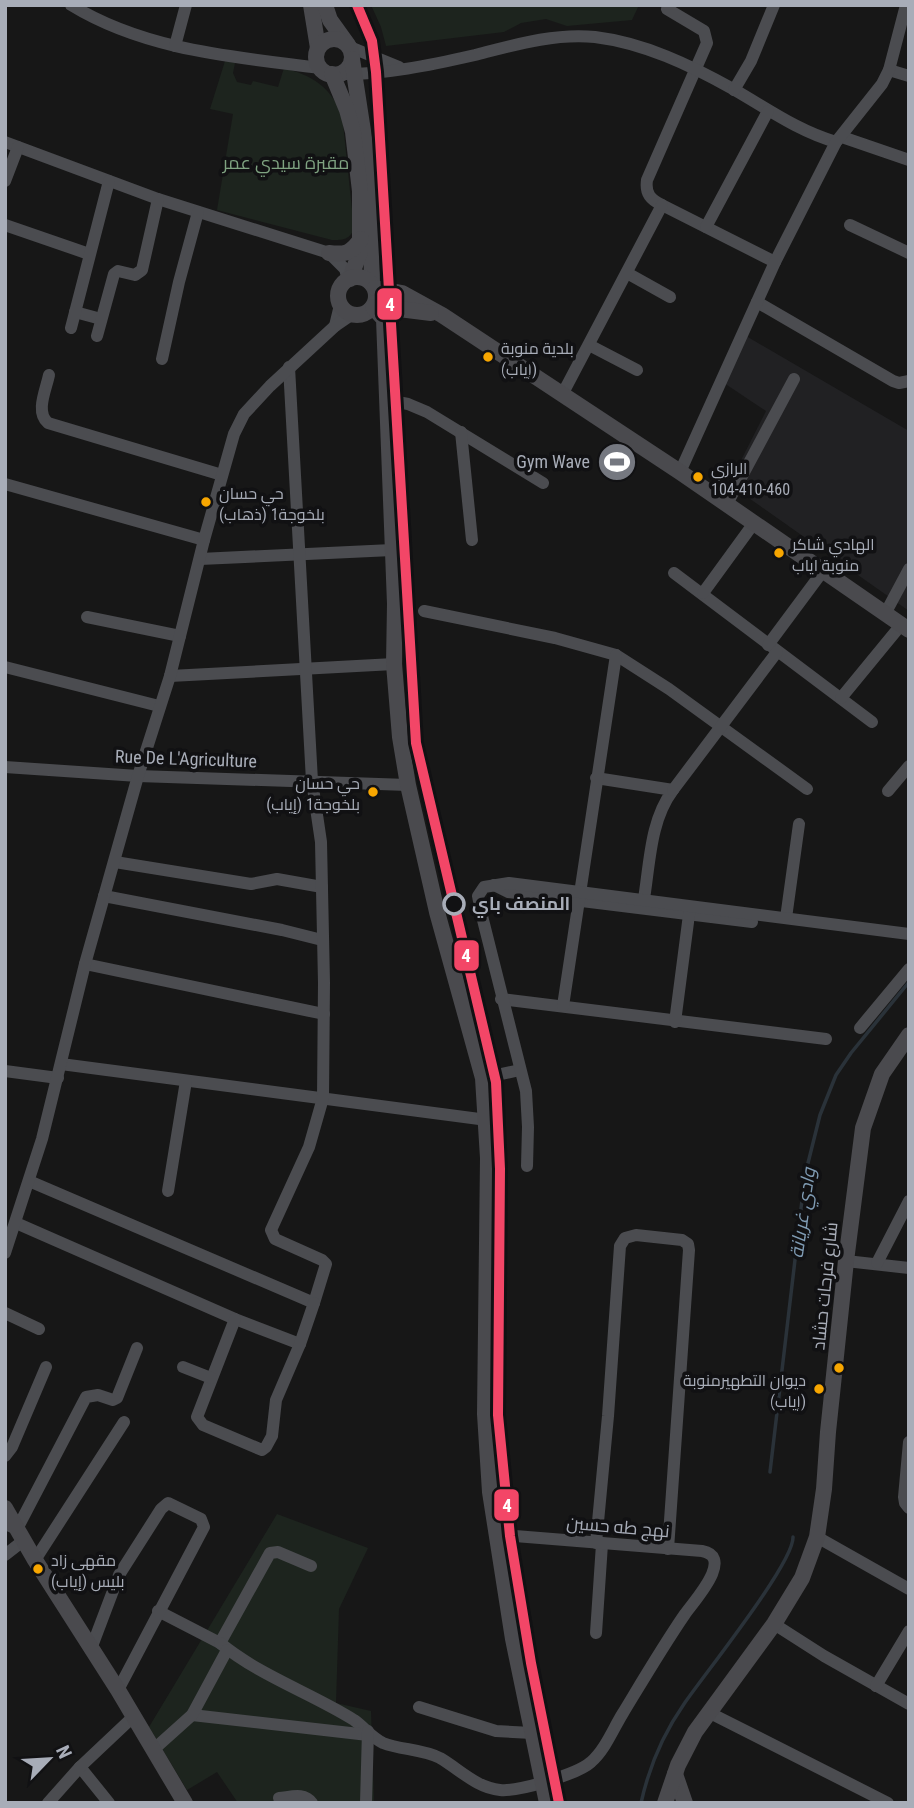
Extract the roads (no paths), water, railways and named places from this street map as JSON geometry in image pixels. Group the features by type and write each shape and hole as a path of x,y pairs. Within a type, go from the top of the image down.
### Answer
{"main road":[{"path":"311,5 335,62 370,177 376,300 386,344 394,664 400,737 408,785 437,912 483,1078 487,1120 485,1414 496,1537 513,1639 547,1803"},
{"path":"324,5 330,20 335,62 353,132 360,191 360,252 349,279 340,288 349,312 371,320 386,344"},
{"path":"329,253 347,254 361,239"},
{"path":"349,279 364,279 376,300 399,309 442,315"},
{"path":"349,312 366,314 376,300 402,293 442,315 563,393 905,627"},
{"name":"شارع فرحات حشاد","path":"665,1803 685,1750 708,1712 774,1624 802,1578 817,1537 863,1128 882,1074 907,1042"},
{"path":"5,1508 15,1531 118,1690 185,1803"},
{"path":"675,1774 685,1803"}],"street":[{"path":"71,5 90,11 130,35 175,46 302,66 313,60 402,69 573,36 632,44 696,69 803,131 909,160"},
{"path":"175,46 186,5"},
{"path":"734,90 751,61 774,5"},
{"path":"680,472 775,262 839,139 874,96 888,70 906,5"},
{"path":"667,9 704,32 707,37 706,49 648,180 649,195 652,200 775,262"},
{"path":"335,62 402,69"},
{"path":"888,70 909,76"},
{"path":"706,227 768,111"},
{"path":"5,181 11,144 158,199 329,253 345,269 349,279"},
{"path":"71,328 110,181"},
{"path":"97,336 114,274 118,271 135,275 142,270 158,199"},
{"path":"563,393 662,205"},
{"path":"162,359 198,212"},
{"path":"5,225 89,254"},
{"path":"850,225 909,253"},
{"path":"627,273 670,297"},
{"path":"757,302 893,382 909,382"},
{"path":"75,312 102,319"},
{"path":"5,1253 29,1181 85,964 138,776 170,676 234,434 244,414 349,312"},
{"path":"589,345 637,370"},
{"path":"236,1319 197,1417 203,1425 262,1450 267,1447 272,1436 276,1400 300,1345 326,1267 324,1262 275,1239 271,1230 309,1147 323,1098 321,842 312,781 289,368"},
{"path":"49,375 41,411 42,418 48,423 222,475"},
{"path":"727,504 794,379"},
{"path":"387,400 408,404 427,412 543,483"},
{"path":"461,432 472,540"},
{"path":"5,484 204,540"},
{"path":"703,593 754,523"},
{"path":"200,559 392,550"},
{"path":"885,614 909,569"},
{"path":"643,904 656,824 666,800 720,727 823,572"},
{"path":"674,573 872,722"},
{"path":"424,611 555,638 616,655 669,689 807,789"},
{"path":"88,617 180,636"},
{"path":"841,698 905,627"},
{"path":"563,1006 616,655"},
{"path":"170,676 394,664"},
{"path":"5,667 159,706"},
{"path":"888,791 909,766"},
{"name":"Rue De L'Agriculture","path":"5,767 138,776 408,785"},
{"path":"596,778 674,790"},
{"path":"786,918 799,824"},
{"path":"115,862 251,884 277,879 322,887"},
{"path":"527,1166 528,1109 478,900 481,890 494,885 508,892 579,896 909,942"},
{"path":"104,896 323,940"},
{"path":"690,910 786,918 909,934"},
{"path":"676,1021 690,910"},
{"path":"85,964 324,1014"},
{"path":"860,1028 909,968"},
{"path":"501,999 825,1039"},
{"path":"483,1078 520,1070"},
{"path":"5,1071 59,1071 186,1081 487,1120"},
{"path":"168,1191 186,1081"},
{"path":"29,1181 314,1303"},
{"path":"877,1263 909,1201"},
{"path":"16,1223 300,1345"},
{"path":"596,1633 599,1543 620,1246 625,1238 636,1235 682,1240 688,1244 690,1250 668,1549"},
{"path":"846,1261 909,1268"},
{"path":"5,1313 39,1329"},
{"path":"5,1555 86,1397 93,1395 113,1400 117,1398 137,1348"},
{"path":"5,1456 12,1447 46,1367"},
{"path":"183,1367 211,1378"},
{"path":"35,1560 124,1422"},
{"path":"909,1442 905,1503 909,1508"},
{"path":"91,1649 119,1575 160,1508 168,1503 201,1519 204,1527 118,1690"},
{"name":"نهج طه حسين","path":"496,1537 702,1551 715,1559 711,1577 671,1635 603,1747 589,1764 578,1771 542,1781"},
{"path":"817,1537 909,1589"},
{"path":"153,1750 192,1715 270,1553 278,1552 312,1566"},
{"path":"159,1611 355,1720 368,1733 384,1743 439,1758 486,1787 511,1790 542,1781"},
{"path":"774,1624 909,1704"},
{"path":"876,1686 909,1631"},
{"path":"419,1707 496,1731 532,1733"},
{"path":"708,1712 888,1803"},
{"path":"192,1715 368,1733"},
{"path":"48,1803 80,1767 134,1717"},
{"path":"366,1803 368,1733"},
{"path":"80,1767 109,1803"},
{"path":"279,1798 302,1796 312,1803"}],"waterway":[{"name":"وادي غريانة","path":"770,1472 805,1175 820,1115 836,1075 909,982"},
{"path":"641,1803 663,1739 684,1704 764,1594 779,1570 793,1537"}],"place":[{"name":"بلدية منوبة (إياب)","path":"488,357"},
{"name":"Gym Wave","path":"617,462"},
{"name":"الرازي 104-410-460","path":"698,477"},
{"name":"حي حسان بلخوجة1 (ذهاب)","path":"206,502"},
{"name":"الهادي شاكر منوبة اياب","path":"779,553"},
{"name":"حي حسان بلخوجة1 (إياب)","path":"373,792"},
{"name":"المنصف باي","path":"454,904"},
{"name":"ديوان التطهيرمنوبة (إياب)","path":"819,1389"},
{"name":"مقهى زاد بليس (إياب)","path":"38,1569"}],"park label":[{"name":"مقبرة سيدي عمر","path":"286,163"}]}
